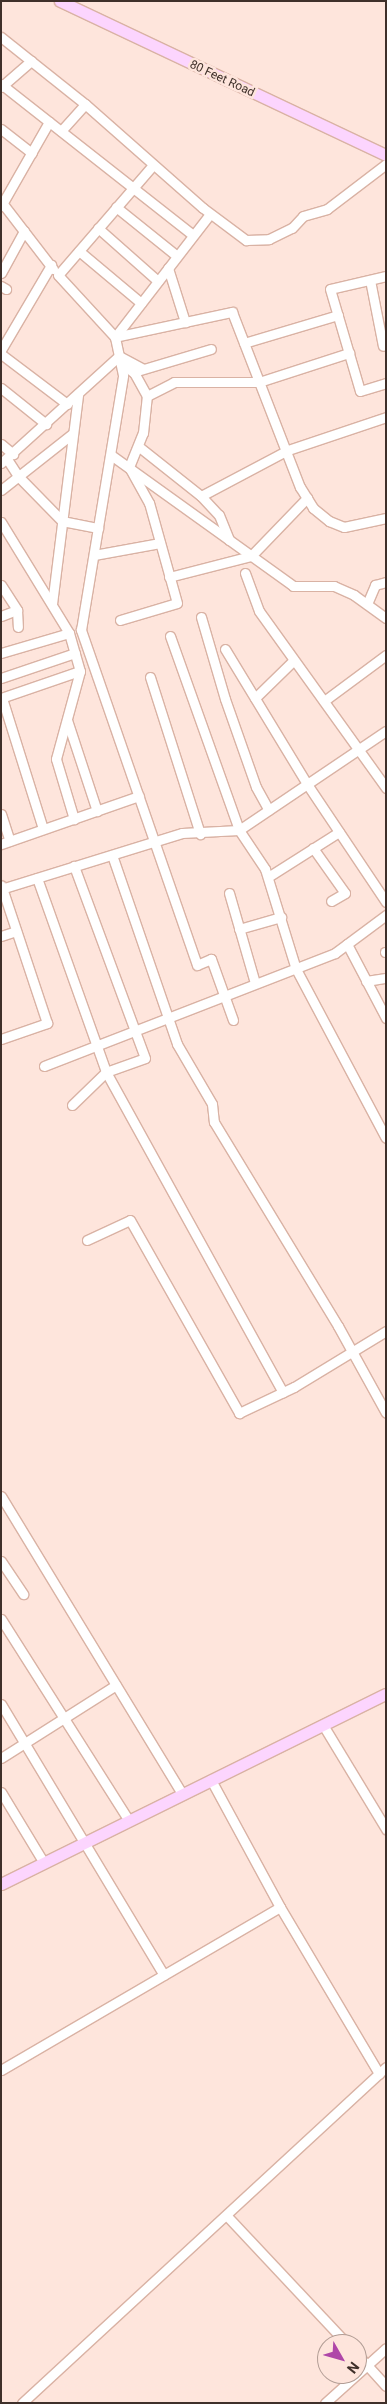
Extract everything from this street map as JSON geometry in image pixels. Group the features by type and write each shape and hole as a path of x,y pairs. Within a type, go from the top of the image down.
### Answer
{"main road":[{"name":"80 Feet Road","path":"60,1 386,155"},
{"path":"1,1884 386,1694"}],"street":[{"path":"1,37 85,104 210,214 246,240 269,240 292,228 303,216 327,209 386,164"},
{"path":"31,61 2,85 193,235"},
{"path":"61,131 85,104"},
{"path":"49,122 2,205 58,275 115,337 123,375 81,630 156,842 197,965 211,959 233,1020"},
{"path":"1,129 32,153"},
{"path":"58,275 153,165"},
{"path":"116,207 177,256"},
{"path":"115,337 210,214"},
{"path":"98,228 158,281"},
{"path":"1,273 24,231"},
{"path":"79,251 141,304"},
{"path":"1,350 51,266"},
{"path":"168,268 185,322"},
{"path":"386,276 330,289 360,392 386,382"},
{"path":"370,280 383,346"},
{"path":"115,337 232,312 307,498 329,521 344,527 386,518"},
{"path":"244,343 338,315"},
{"path":"138,371 211,349"},
{"path":"147,396 174,382 260,382 349,353"},
{"path":"1,354 67,404"},
{"path":"120,360 138,371 147,396 143,433 129,468"},
{"path":"7,459 78,394 120,360"},
{"path":"1,388 46,424"},
{"path":"52,604 78,394"},
{"path":"201,496 288,450 386,417"},
{"path":"1,490 72,434"},
{"path":"1,444 7,459 18,476 62,521 98,528"},
{"path":"138,446 201,496 219,515 229,540"},
{"path":"111,455 293,586 334,586 367,604 386,618"},
{"path":"120,620 176,603 149,503 129,468"},
{"path":"169,577 251,556 307,498"},
{"path":"1,522 69,633 80,671 56,758 74,819"},
{"path":"94,555 160,543"},
{"path":"245,573 259,611 360,749 386,788"},
{"path":"367,604 375,585 386,582"},
{"path":"1,585 17,610 18,627"},
{"path":"1,616 17,610"},
{"path":"201,617 224,700 256,787 269,810"},
{"path":"1,653 69,633"},
{"path":"170,636 239,830 268,877 296,969 386,1138"},
{"path":"225,649 307,784 386,902"},
{"path":"1,678 75,653"},
{"path":"324,701 386,654"},
{"path":"255,698 294,660"},
{"path":"43,829 2,698 80,671"},
{"path":"150,677 200,834"},
{"path":"67,720 97,810"},
{"path":"1,1039 47,1023 2,888 182,834 239,830 386,731"},
{"path":"1,814 5,842 139,796"},
{"path":"268,877 339,832"},
{"path":"313,848 345,893 331,901"},
{"path":"112,855 177,1044 212,1104 214,1122 352,1352 386,1413"},
{"path":"72,1106 106,1072 145,1058 74,866"},
{"path":"37,878 106,1072 283,1392"},
{"path":"229,893 255,983"},
{"path":"44,1066 224,994 296,969 334,953 386,915"},
{"path":"239,929 280,917"},
{"path":"1,936 16,931"},
{"path":"347,944 386,1018"},
{"path":"366,981 386,978"},
{"path":"87,1240 130,1220 239,1413 283,1392 386,1331"},
{"path":"1,1496 182,1794"},
{"path":"1,1561 23,1594"},
{"path":"1,1619 129,1821"},
{"path":"1,1758 116,1685"},
{"path":"2,1706 86,1842 164,1975"},
{"path":"323,1725 386,1830"},
{"path":"22,2403 227,2216 382,2070 280,1907 211,1780"},
{"path":"1,1792 44,1863"},
{"path":"1,2070 280,1907"},
{"path":"227,2216 338,2334"},
{"path":"386,2348 367,2365 386,2386"},
{"path":"325,2403 346,2384"}]}
